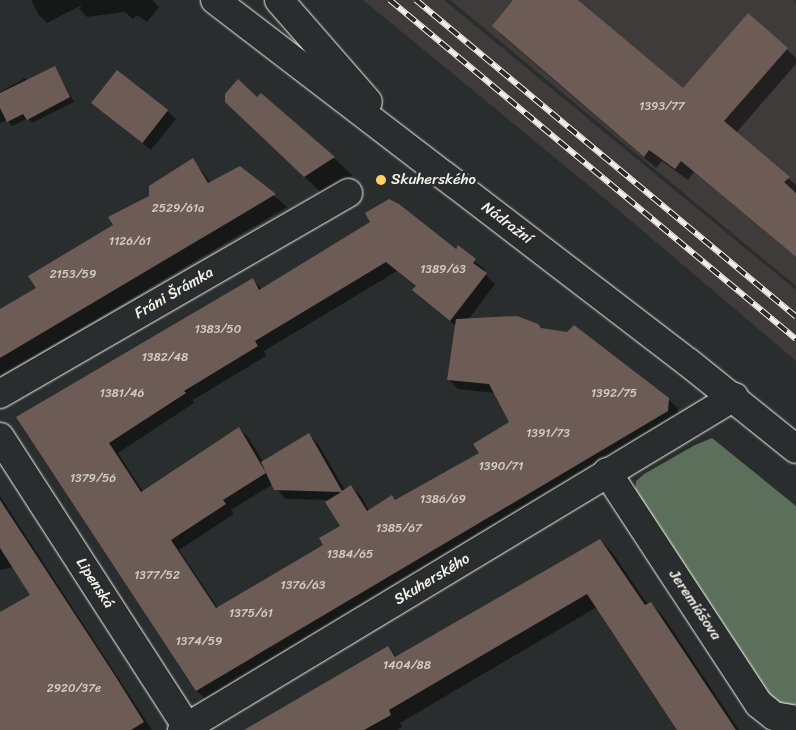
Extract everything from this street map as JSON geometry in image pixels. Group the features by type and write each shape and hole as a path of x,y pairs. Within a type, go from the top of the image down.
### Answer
{"street":[{"name":"Nádražní","path":"216,0 734,397 796,449"},
{"path":"279,0 409,148"},
{"name":"Fráni Šrámka","path":"0,394 348,193"},
{"name":"Skuherského","path":"186,729 607,472 734,397"},
{"name":"Lipenská","path":"0,437 186,729"},
{"name":"Jeremiášova","path":"607,472 759,704 774,716 796,720"}],"shaded area":[{"path":"363,0 444,0 796,290 796,361 610,203"},
{"path":"450,0 793,0 796,3 796,286"}],"green space":[{"path":"712,438 796,506 796,704 792,706 776,704 763,696 635,492 636,481 644,474 695,445"}],"building":[{"path":"513,0 578,0 683,88 748,13 788,48 724,121 790,177 784,182 796,193 796,257 681,161 675,169 649,150 644,157 492,26"},
{"path":"55,66 70,97 27,120 23,114 7,122 0,108 0,93"},
{"path":"117,70 168,110 142,143 91,103"},
{"path":"238,79 257,97 261,93 335,157 304,177 225,102 225,94"},
{"path":"193,158 208,183 240,166 276,194 0,358 0,309 36,288 28,276 113,225 108,217 149,196 149,186"},
{"path":"389,199 399,204 456,249 458,245 476,259 473,263 487,273 450,321 412,290 416,286 386,262 255,341 258,346 184,391 186,393 109,443 141,492 239,427 266,473 223,500 226,504 171,540 216,608 323,545 319,538 340,526 325,502 341,492 274,490 261,462 309,433 342,491 351,485 367,511 392,495 395,500 479,453 473,444 509,422 489,384 447,380 456,319 517,316 538,324 541,328 567,332 574,325 669,398 668,411 196,691 16,417 253,278 259,290 370,222 365,213"},
{"path":"0,500 144,722 131,730 0,730 0,612 30,595 0,548"},
{"path":"600,539 645,605 651,602 736,730 677,730 587,594 389,710 391,715 364,730 244,730 388,646 395,657"}],"railway":[{"path":"390,0 796,339"},
{"path":"416,0 796,317"}],"place":[{"name":"Skuherského","path":"381,180"}]}
